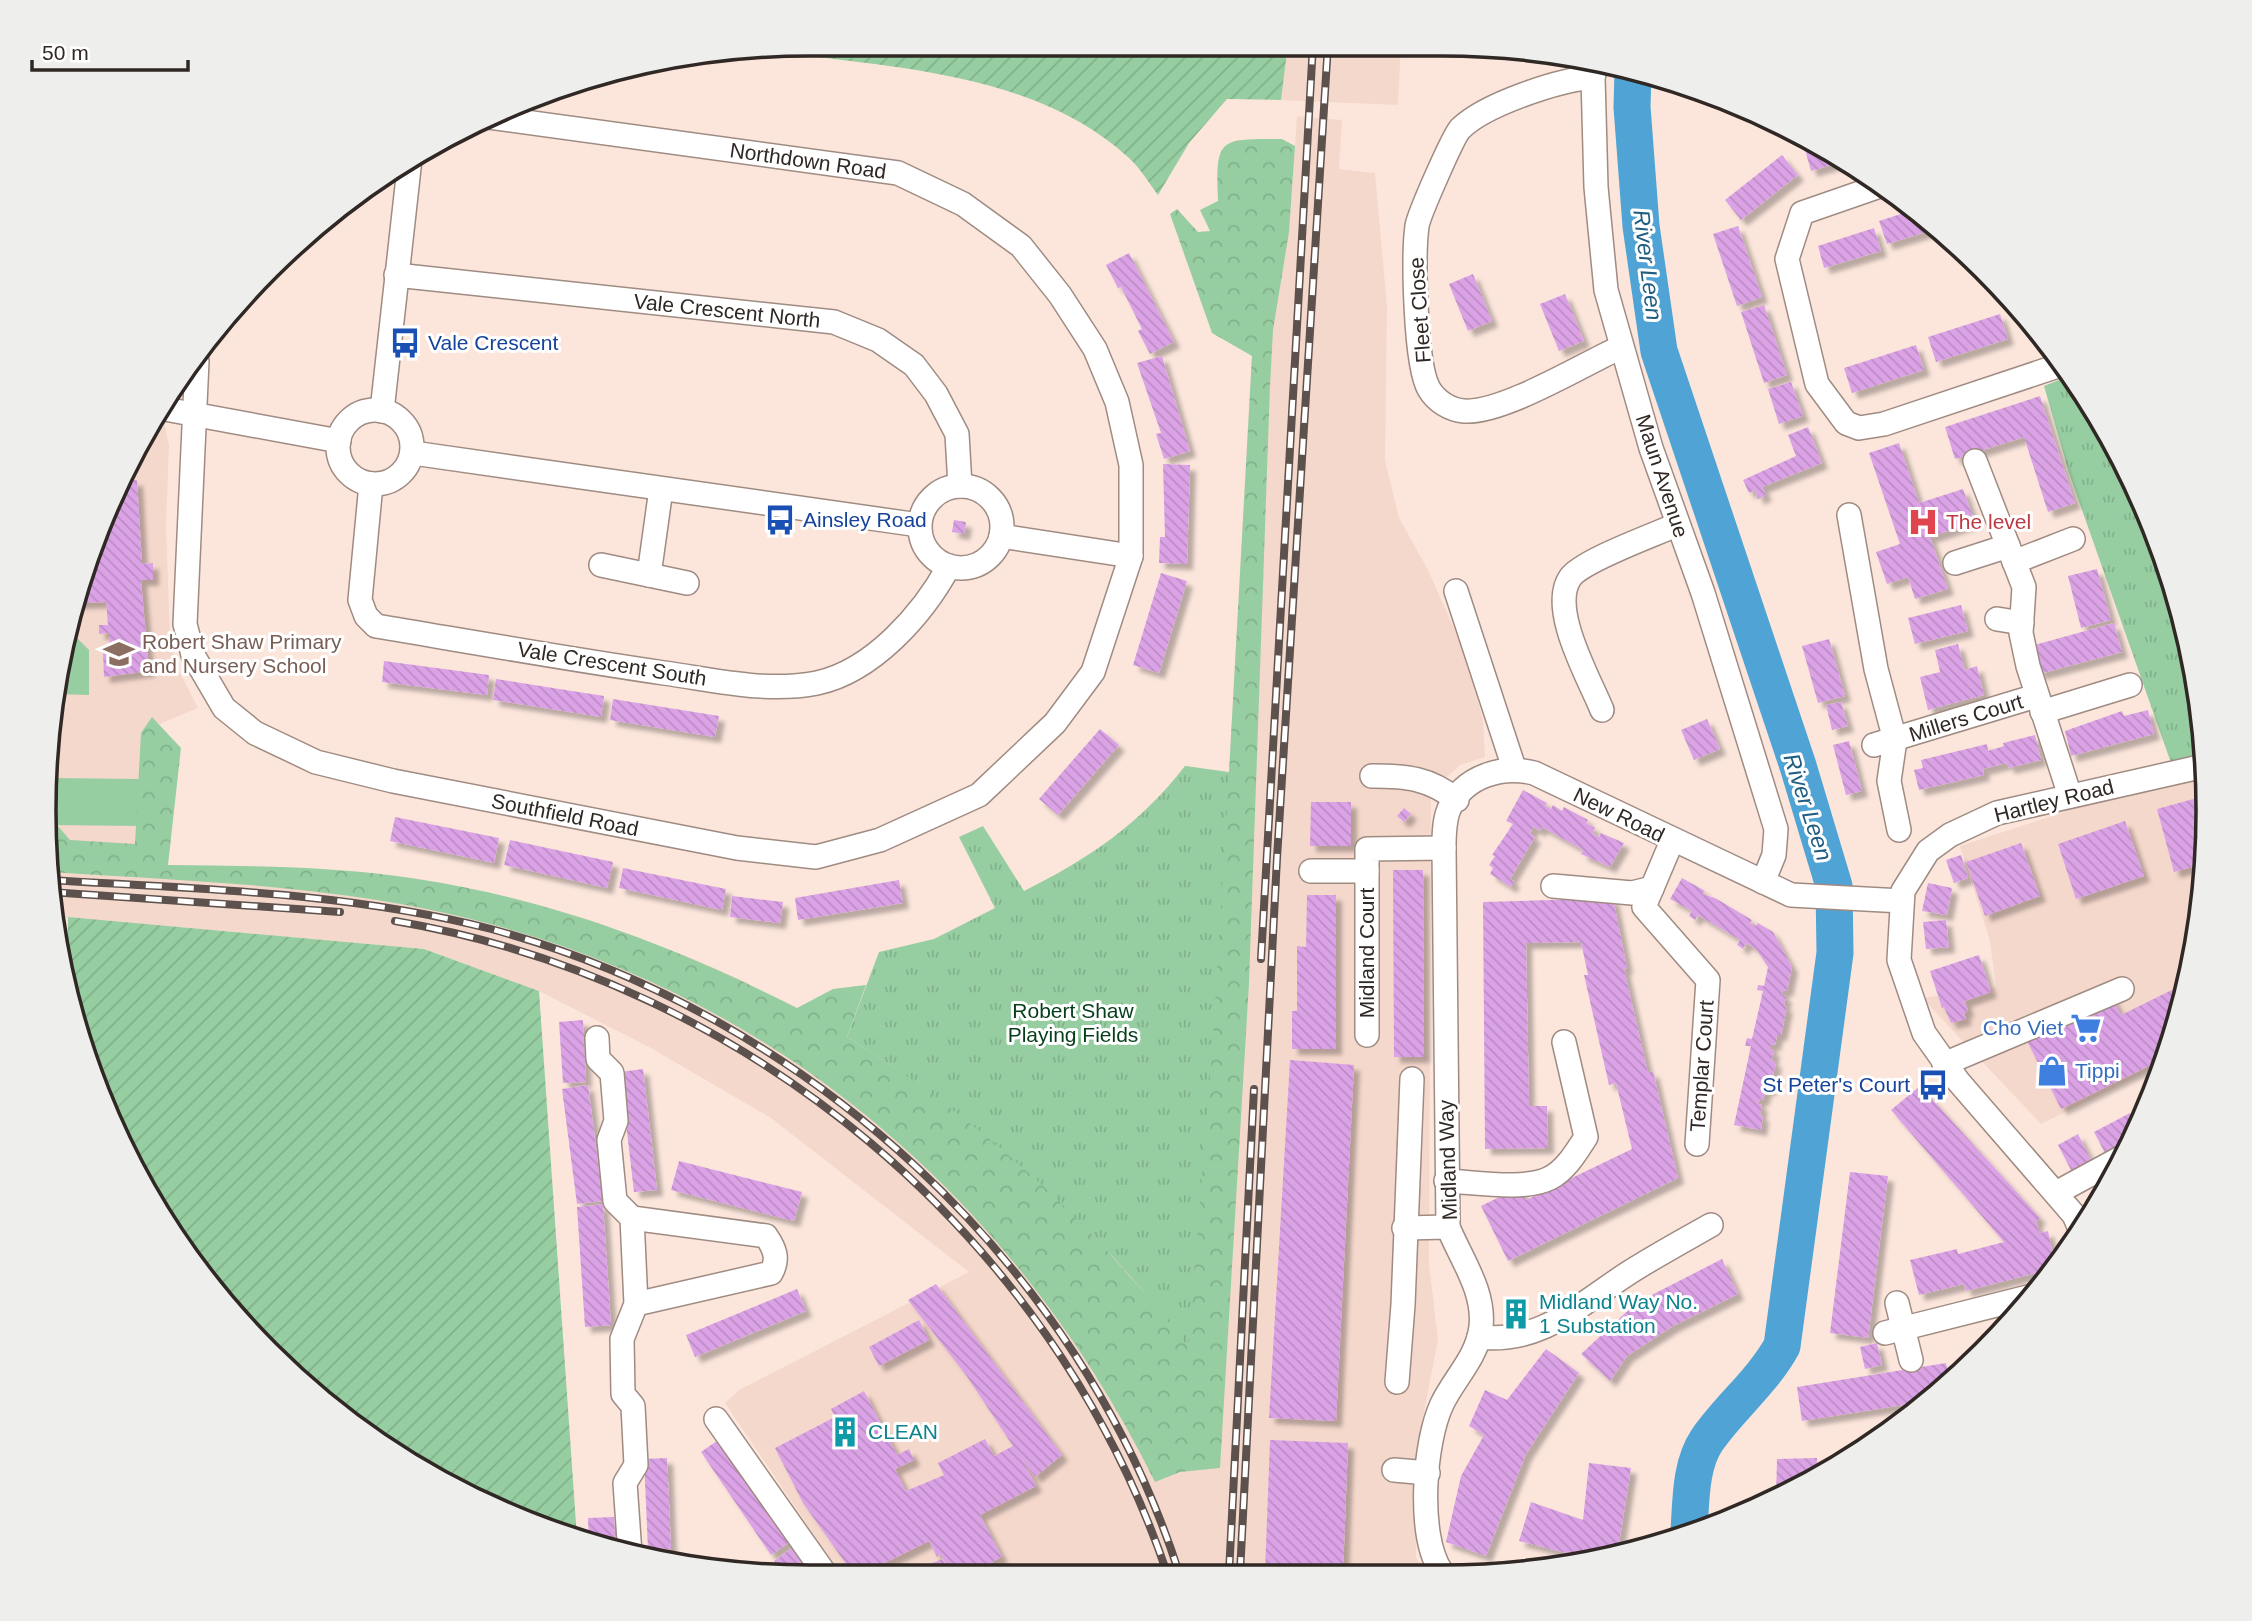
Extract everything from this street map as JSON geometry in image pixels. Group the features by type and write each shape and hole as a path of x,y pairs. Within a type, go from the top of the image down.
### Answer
{"street":[{"name":"Fleet Close","path":"1591,70 1490,110 1460,130 1418,223 1414,273 1419,349 1430,391 1444,404 1463,411 1474,411 1528,393 1621,347"},
{"name":"Maun Avenue","path":"1595,72 1596,187 1605,277 1621,347 1676,525 1703,593 1776,829 1774,855 1763,882"},
{"name":"Northdown Road","path":"508,120 898,173 963,204 1021,246 1060,295 1095,349 1117,402 1131,465 1131,556"},
{"path":"382,411 408,172"},
{"path":"1870,189 1802,213 1787,259 1817,384 1846,423 1859,428 1877,425 2052,368"},
{"name":"Vale Crescent North","path":"396,275 834,322 878,340 914,365 922,374 957,434 961,486"},
{"name":"Southfield Road","path":"197,372 185,624 193,655 206,682 224,708 255,733 316,762 393,781 737,848 816,857 880,840 979,795 1055,723 1093,672 1131,556"},
{"path":"171,410 339,441"},
{"path":"382,411 395,416 406,425 412,439 413,453 408,466 398,477 385,484 371,484 349,474 339,453 339,441 349,421 359,414 382,411"},
{"path":"413,453 919,525"},
{"path":"1975,461 2011,554"},
{"name":"Vale Crescent South","path":"371,484 359,600 366,617 376,626 632,668 773,688 818,682 848,672 890,641 932,596 949,566"},
{"path":"961,486 987,495 996,506 1001,519 1001,536 996,549 984,561 971,567 949,566 936,560 926,549 919,525 930,499 941,491 961,486"},
{"path":"649,575 662,489"},
{"name":"Millers Court","path":"1849,515 1867,623 1885,658 1885,743 2039,704"},
{"path":"1602,710 1564,615 1563,593 1571,576 1588,564 1676,525"},
{"path":"1001,536 1131,556"},
{"path":"1955,563 2011,554 2073,539"},
{"name":"Millers Court","path":"2011,554 2024,587 2021,633 2039,704 2070,796"},
{"path":"601,565 687,583"},
{"path":"1456,591 1514,768"},
{"path":"1997,619 2022,623"},
{"path":"2039,704 2130,685"},
{"path":"1885,743 1899,830"},
{"name":"New Road","path":"1514,768 1534,773 1672,841 1791,895 1902,901"},
{"name":"Midland Way","path":"1438,1565 1431,1548 1426,1521 1432,1440 1443,1403 1466,1367 1479,1337 1479,1298 1448,1227 1444,848 1449,808 1474,782 1494,771 1514,768"},
{"name":"Hartley Road","path":"2075,1221 2056,1193 1944,1064 1924,1033 1899,960 1902,901 1912,872 1928,851 1950,835 1997,813 2194,768"},
{"path":"1372,776 1419,778 1437,785 1457,800"},
{"name":"Templar Court","path":"1672,841 1644,907 1708,980 1697,1144"},
{"name":"Midland Court","path":"1367,1035 1367,849 1444,848"},
{"name":"Midland Court","path":"1311,871 1367,871"},
{"path":"1553,886 1632,893 1652,888"},
{"path":"1944,1064 2122,989"},
{"path":"597,1038 598,1059 612,1073 616,1121 609,1140 615,1201 632,1218 766,1236 775,1249 776,1265 771,1273 636,1304"},
{"path":"1446,1181 1524,1184 1550,1178 1573,1157 1586,1137 1564,1042"},
{"path":"1397,1382 1403,1305 1412,1079"},
{"path":"1408,1143 1446,1144"},
{"path":"2056,1193 2107,1165"},
{"path":"629,1543 625,1483 636,1465 633,1406 623,1394 622,1339 636,1304 632,1218"},
{"path":"1479,1337 1511,1338 1569,1317 1615,1282 1711,1225"},
{"path":"1404,1228 1448,1227"},
{"path":"1894,1332 2015,1300"},
{"path":"1897,1303 1894,1332 1911,1360"},
{"path":"716,1419 819,1565"},
{"path":"1394,1470 1428,1474"}],"shaded area":[{"path":"1286,56 1400,56 1398,105 1281,100"},
{"path":"1297,116 1342,120 1339,169 1375,173 1387,307 1385,460 1399,518 1427,568 1461,644 1483,719 1485,757 1460,765 1431,792 1429,1263 1438,1340 1420,1433 1416,1557 1421,1565 834,1565 725,1403 739,1390 969,1272 771,1118 649,1047 539,991 424,949 63,917 56,810 62,712 70,663 96,568 113,522 164,421 169,446 166,525 170,639 178,669 198,708 155,726 168,865 291,868 415,878 532,903 587,919 694,959 746,982 1124,1267 1157,1306 1229,773 1258,243 1289,232"},
{"path":"2195,774 2194,860 2182,958 2150,1070 2041,1124 1922,998 1996,987 1990,941 1960,846 2113,796"}],"green space":[{"path":"809,56 1286,56 1281,100 1227,99 1189,143 1158,195 1129,158 1090,129 1048,106 1003,89 907,69"},
{"path":"1282,139 1295,146 1289,232 1273,330 1249,983 1220,1468 1180,1472 1155,1482 1096,1377 1028,1281 951,1193 866,1115 772,1047 670,991 561,946 445,913 396,903 249,885 59,873 57,825 70,840 135,844 141,733 152,717 181,748 168,865 355,871 417,879 516,899 612,928 659,946 797,1008 833,989 866,985 847,1037 901,1072 1004,1148 1052,1191 1157,1306 1185,766 1229,772 1252,356 1212,333 1170,214 1177,209 1198,232 1210,231 1200,210 1218,201 1218,164 1221,153 1234,141"},
{"path":"2061,379 2069,391 2095,433 2139,522 2156,568 2182,663 2194,757 2171,763 2069,473 2044,386"},
{"path":"76,637 89,650 89,695 65,694"},
{"name":"Robert Shaw Playing Fields","path":"1185,766 1229,773 1212,1053 1188,1347 1113,1257 1032,1176 943,1103 847,1037 879,952 934,939 995,908 959,837 983,826 1024,891 1071,866 1112,838 1150,805"},
{"path":"57,778 139,779 139,826 57,825"},
{"path":"68,917 424,949 539,991 576,1527 522,1508 477,1487 391,1438 313,1378 243,1308 183,1230 134,1144 96,1053 68,943"}],"building":[{"path":"1805,150 1832,165 1811,171"},
{"path":"1782,155 1798,175 1741,220 1725,200"},
{"path":"1903,213 1926,232 1887,244 1879,221"},
{"path":"1738,226 1762,297 1737,306 1713,234"},
{"path":"1874,228 1881,251 1824,268 1818,246"},
{"path":"1129,253 1174,342 1150,354 1138,331 1142,329 1121,287 1118,288 1106,265"},
{"path":"1473,274 1492,321 1468,331 1449,284"},
{"path":"1565,294 1584,341 1559,351 1540,304"},
{"path":"1764,305 1787,375 1764,383 1741,312"},
{"path":"2000,314 2008,339 1936,362 1928,337"},
{"path":"1916,345 1924,370 1852,393 1844,368"},
{"path":"1162,356 1190,451 1164,459 1156,434 1161,433 1137,363"},
{"path":"1791,382 1803,416 1779,424 1768,389"},
{"path":"2040,396 2075,503 2048,512 2024,437 1955,459 1945,427"},
{"path":"1808,427 1822,463 1762,487 1766,495 1758,499 1755,490 1749,493 1743,480 1796,456 1788,435"},
{"path":"1899,443 1919,503 1963,489 1975,522 1930,537 1948,589 1915,599 1908,577 1887,584 1876,552 1900,544 1869,453"},
{"path":"1163,464 1190,465 1187,564 1159,563 1160,537 1165,537"},
{"path":"132,480 137,480 142,564 153,563 153,580 141,580 149,671 104,677 103,653 110,652 109,633 99,634 99,625 108,625 106,602 86,603 113,522"},
{"path":"954,520 966,522 964,534 952,532"},
{"path":"2097,569 2111,620 2081,628 2068,576"},
{"path":"1161,573 1187,581 1159,673 1133,665"},
{"path":"1961,605 1968,631 1915,644 1908,618"},
{"path":"2114,623 2122,652 2039,674 2031,646"},
{"path":"1829,639 1845,696 1818,703 1802,646"},
{"path":"1958,644 1965,670 1977,666 1984,695 1928,710 1920,677 1940,672 1935,650"},
{"path":"384,661 489,675 487,695 382,682"},
{"path":"496,679 604,696 601,717 493,700"},
{"path":"613,699 719,716 715,737 610,720"},
{"path":"1841,702 1848,726 1832,730 1826,705"},
{"path":"2148,710 2154,734 2071,756 2065,731 2122,711 2124,716"},
{"path":"1707,719 1720,749 1694,760 1681,730"},
{"path":"1100,729 1119,745 1058,815 1039,799"},
{"path":"2035,735 2041,760 2009,768 2007,763 1983,769 1984,775 1919,790 1914,770 1923,768 1921,760 1987,744 1988,751 2004,746 2003,743"},
{"path":"1849,741 1862,791 1846,795 1833,745"},
{"path":"1523,790 1547,803 1545,806 1551,809 1553,805 1562,811 1564,807 1588,820 1586,823 1595,828 1592,833 1599,837 1601,833 1624,843 1610,867 1581,854 1583,850 1542,827 1540,831 1533,827 1530,834 1535,837 1510,879 1514,881 1511,887 1490,874 1493,868 1489,865 1495,856 1492,855 1513,824 1506,821"},
{"path":"2196,798 2193,867 2174,872 2157,809"},
{"path":"1311,802 1351,802 1351,846 1310,846"},
{"path":"1404,808 1411,814 1404,822 1397,816"},
{"path":"395,817 499,838 494,863 390,841"},
{"path":"2125,821 2144,876 2076,899 2058,844"},
{"path":"510,840 613,862 607,888 504,865"},
{"path":"2021,843 2040,896 1985,916 1966,862"},
{"path":"1961,855 1968,878 1954,883 1946,860"},
{"path":"623,868 726,889 722,910 619,888"},
{"path":"1393,870 1423,870 1424,1057 1394,1057"},
{"path":"1682,878 1705,891 1702,894 1715,898 1752,920 1750,923 1756,926 1758,923 1773,932 1792,967 1787,991 1783,990 1782,995 1786,996 1784,1006 1787,1007 1781,1035 1777,1035 1775,1045 1771,1044 1770,1049 1774,1050 1772,1061 1776,1062 1770,1090 1766,1089 1763,1100 1760,1099 1758,1104 1762,1105 1761,1130 1734,1125 1751,1046 1745,1046 1747,1038 1752,1039 1763,991 1757,990 1758,985 1764,986 1768,967 1756,949 1746,943 1743,949 1737,945 1740,940 1698,915 1695,920 1689,916 1692,911 1670,899"},
{"path":"899,880 903,903 798,920 795,898"},
{"path":"1928,883 1952,888 1947,915 1922,911"},
{"path":"1307,895 1336,895 1336,1049 1292,1049 1292,1011 1297,1011 1297,946 1306,947"},
{"path":"732,896 783,902 780,923 730,917"},
{"path":"1613,898 1627,968 1624,969 1648,1073 1653,1071 1678,1178 1508,1261 1481,1206 1520,1187 1526,1200 1632,1149 1616,1083 1609,1085 1584,975 1588,975 1581,942 1526,943 1529,1106 1547,1106 1548,1148 1485,1149 1483,902"},
{"path":"1946,920 1949,947 1926,949 1923,922"},
{"path":"1979,955 1991,992 1965,1001 1968,1011 1964,1013 1966,1019 1951,1023 1944,1007 1942,1008 1930,971"},
{"path":"2174,989 2152,1065 2061,1109 2027,1041 2112,997 2121,1015"},
{"path":"583,1020 586,1082 563,1083 559,1022"},
{"path":"1290,1060 1354,1065 1336,1421 1269,1418"},
{"path":"643,1069 657,1190 634,1192 620,1072"},
{"path":"588,1085 603,1201 577,1204 562,1089"},
{"path":"1920,1086 2040,1218 2036,1222 2040,1233 2048,1231 2053,1253 2038,1273 1966,1291 1964,1284 1919,1295 1910,1260 1957,1249 1958,1254 2004,1242 1891,1110"},
{"path":"2130,1113 2131,1116 2116,1148 2105,1153 2094,1132"},
{"path":"2078,1134 2092,1162 2072,1172 2058,1145"},
{"path":"679,1161 802,1192 794,1221 671,1190"},
{"path":"1850,1172 1888,1176 1868,1338 1830,1333"},
{"path":"603,1204 611,1325 585,1327 577,1207"},
{"path":"1722,1259 1738,1294 1673,1326 1627,1356 1610,1381 1581,1354 1636,1303"},
{"path":"936,1284 1062,1455 1035,1477 1022,1459 1036,1486 980,1515 1002,1557 992,1562 994,1565 946,1565 941,1554 937,1557 929,1541 880,1565 847,1565 803,1503 775,1448 835,1417 831,1409 864,1391 897,1455 909,1449 914,1460 895,1469 906,1491 944,1475 938,1463 985,1439 994,1456 1013,1446 966,1375 908,1300"},
{"path":"797,1289 806,1311 695,1357 686,1335"},
{"name":"Midland Way No. 1 Substation","path":"1518,1308 1522,1317 1514,1320 1510,1311"},
{"path":"919,1320 929,1340 879,1366 869,1347"},
{"path":"1877,1343 1882,1365 1865,1369 1860,1347"},
{"path":"1546,1349 1579,1373 1526,1454 1486,1556 1446,1542 1461,1476 1484,1435 1469,1426 1485,1390 1507,1400"},
{"path":"1946,1363 1947,1370 1907,1404 1802,1421 1797,1387"},
{"path":"721,1438 791,1541 771,1555 701,1452"},
{"path":"1270,1440 1348,1443 1343,1565 1265,1565"},
{"path":"667,1458 671,1549 648,1547 644,1459"},
{"path":"1817,1458 1817,1465 1776,1486 1777,1459"},
{"path":"1589,1463 1631,1468 1619,1543 1565,1555 1519,1541 1531,1502 1583,1520"},
{"path":"614,1517 615,1539 589,1531 588,1518"},
{"path":"795,1546 808,1565 776,1564 774,1561"},
{"path":"942,1559 946,1565 928,1565"}],"waterway":[{"name":"River Leen","path":"1633,81 1632,107 1641,226 1659,351 1798,766 1834,886 1835,953 1782,1346 1701,1450 1692,1484 1690,1523"}],"railway":[{"path":"1261,959 1312,56"},
{"path":"1240,1565 1277,858 1327,56"},
{"path":"60,881 272,894 382,907 437,917 491,929 606,968 717,1021 820,1088 915,1166 1000,1255 1074,1353 1134,1459 1176,1565"},
{"path":"61,893 340,912"},
{"path":"395,921 525,952 648,1001 764,1064 870,1142 965,1234 1047,1337 1115,1450 1164,1565"},
{"path":"1229,1565 1254,1089"}],"place":[{"name":"Vale Crescent","path":"405,343"},
{"name":"Ainsley Road","path":"780,520"},
{"name":"The level","path":"1923,522"},
{"name":"Robert Shaw Primary and Nursery School","path":"119,654"},
{"name":"Cho Viet","path":"2086,1028"},
{"name":"Tippi","path":"2052,1071"},
{"name":"St Peter's Court","path":"1933,1085"},
{"name":"Midland Way No. 1 Substation","path":"1516,1314"},
{"name":"CLEAN","path":"845,1432"}]}
